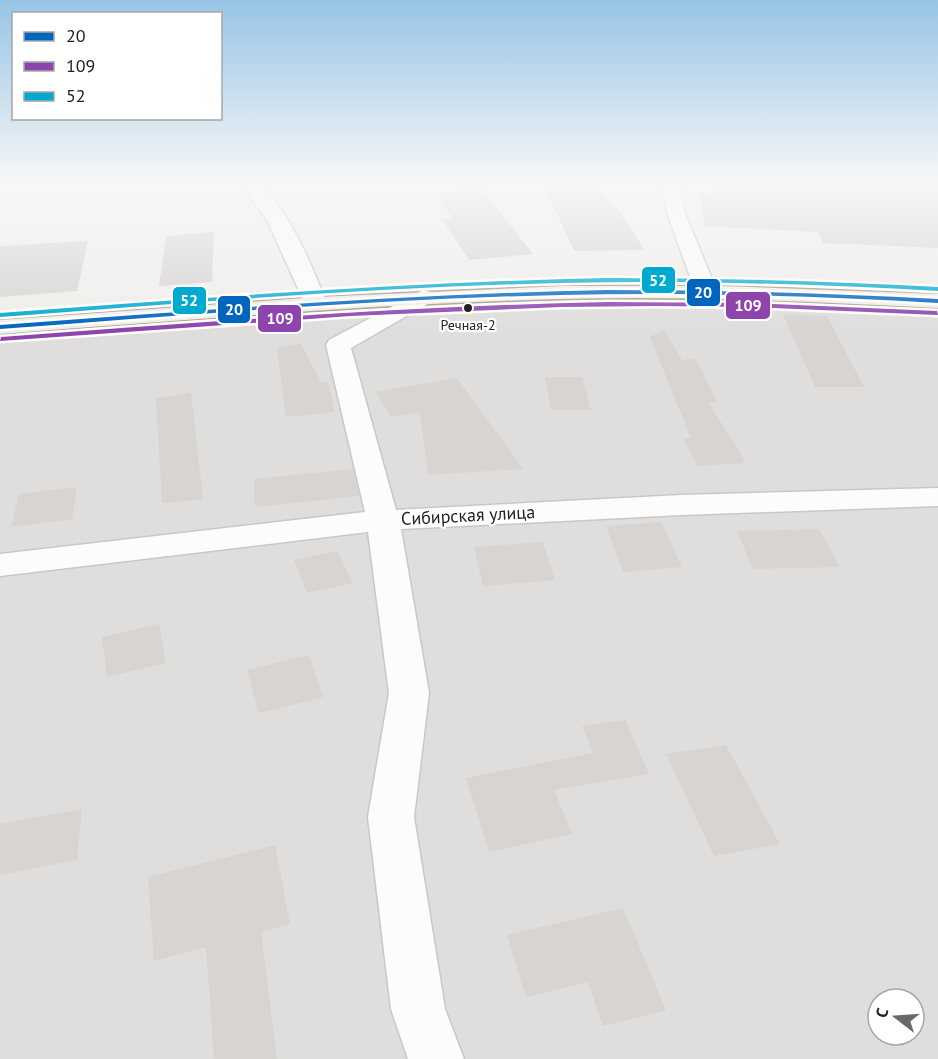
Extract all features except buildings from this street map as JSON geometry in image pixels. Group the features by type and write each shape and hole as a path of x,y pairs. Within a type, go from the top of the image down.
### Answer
{"main road":[{"path":"0,327 423,297 555,293 707,293 938,301"}],"street":[{"path":"281,230 304,270 316,304"},
{"path":"683,230 707,293"},
{"path":"423,297 338,345 384,519 409,693 391,817 418,1009 436,1059"},
{"name":"Сибирская улица","path":"0,565 384,519 681,505 938,497"}],"shaded area":[{"path":"557,293 938,301 938,1059 0,1059 0,328"}],"transit line":[{"name":"52","path":"0,315 350,290 561,281 749,281 938,289"},
{"name":"20","path":"0,327 350,302 561,293 749,293 938,301"},
{"name":"109","path":"1,339 351,314 561,305 749,305 937,313"}],"place":[{"name":"Речная-2","path":"468,308"}]}
